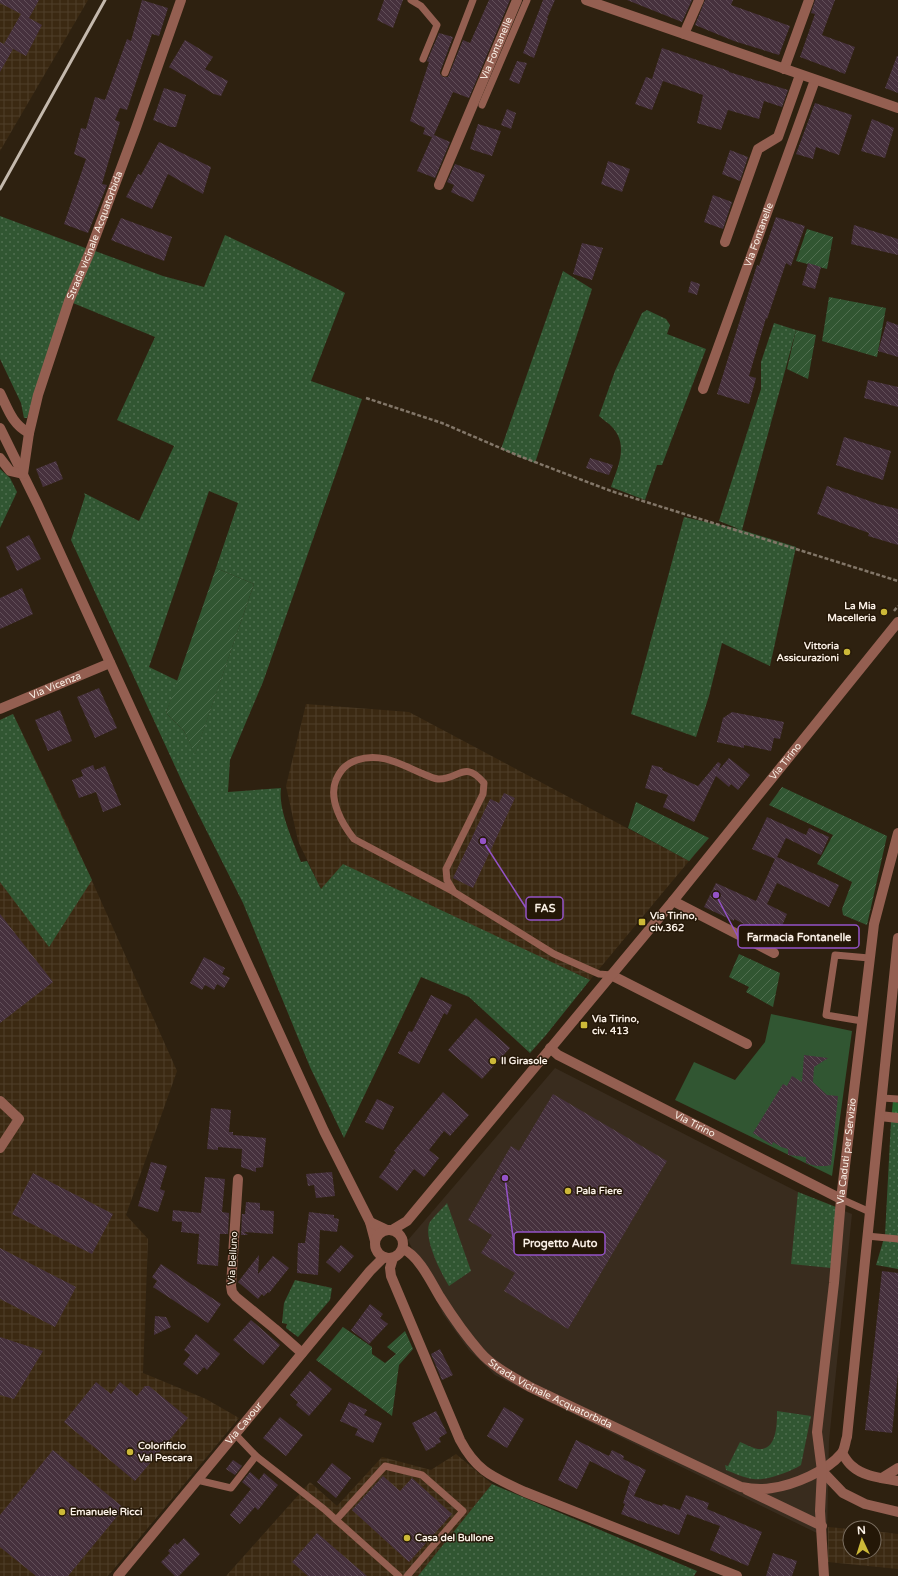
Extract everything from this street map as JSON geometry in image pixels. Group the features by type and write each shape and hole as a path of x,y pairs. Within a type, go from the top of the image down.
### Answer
{"street":[{"name":"Strada vicinale Acquatorbida","path":"23,474 29,433 38,395 69,301 89,254 182,0"},
{"name":"Via Fontanelle","path":"439,185 517,0"},
{"path":"586,0 609,4 684,34 898,108"},
{"path":"684,34 699,0"},
{"path":"784,69 809,0"},
{"path":"725,242 758,148 778,137 800,75"},
{"name":"Via Fontanelle","path":"704,390 815,80"},
{"path":"0,392 13,420 20,429 29,433"},
{"path":"0,428 23,474 324,1131 370,1222 375,1244 380,1255 388,1258 401,1253 404,1245 402,1237 396,1231 370,1222"},
{"path":"0,458 10,471 23,474"},
{"name":"Via Tirino","path":"402,1237 407,1221 673,901 898,622"},
{"name":"Via Vicenza","path":"0,709 110,663"},
{"name":"Via Caduti per Servizio","path":"824,1576 820,1496 822,1471 817,1432 834,1283 841,1199 869,958 874,924 898,833"},
{"path":"673,901 774,953"},
{"path":"898,938 847,1436 842,1453 822,1471 843,1492 864,1504 898,1512"},
{"path":"611,975 748,1044"},
{"name":"Via Tirino","path":"550,1048 565,1059 841,1199"},
{"path":"0,1101 19,1119 0,1148"},
{"path":"880,1116 898,1118"},
{"name":"Via Belluno","path":"238,1179 231,1286 232,1292 302,1353"},
{"name":"Via Tirino","path":"390,1230 407,1221"},
{"path":"375,1244 379,1233 390,1230"},
{"name":"Via Cavour","path":"370,1271 375,1244"},
{"name":"Strada Vicinale Acquatorbida","path":"403,1249 410,1253 424,1270 464,1333 481,1353 502,1370 555,1400 741,1488 822,1530"},
{"path":"388,1258 391,1276 460,1440 467,1452 480,1468 525,1492 737,1576"},
{"name":"Via Cavour","path":"118,1576 370,1271 388,1258"},
{"path":"842,1453 851,1466 858,1470 882,1478 898,1481"},
{"path":"882,1478 898,1468"},
{"name":"Strada Vicinale Acquatorbida","path":"741,1488 752,1489 777,1487 822,1471"}],"lane":[{"path":"411,0 421,6 437,25 423,59"},
{"path":"445,73 473,0"},
{"path":"482,105 527,0"},
{"path":"454,892 447,880 446,869 483,794 484,782 477,774 462,772 445,779 436,779 386,758 373,757 351,762 341,769 334,785 335,799 345,828 354,839 454,892 554,954 599,974 611,975"},
{"path":"862,1021 826,1015 834,955 869,958"},
{"path":"882,1098 898,1099"},
{"path":"841,1199 870,1212"},
{"path":"867,1236 898,1239"},
{"path":"235,1434 256,1456 336,1520 399,1576"},
{"path":"197,1480 230,1488 256,1456"},
{"path":"336,1520 386,1466 422,1475 463,1511 407,1576"}],"path":[{"path":"366,398 442,423 519,456 611,490 898,581"}],"shaded area":[{"path":"0,0 88,0 0,151"},
{"path":"306,704 409,712 689,861 590,980 551,962 321,889 298,841 286,786"},
{"path":"13,714 67,825 177,1071 126,1215 148,1239 143,1373 206,1399 239,1418 108,1576 0,1576 0,720"},
{"path":"555,1068 798,1192 852,1214 829,1441 827,1538 495,1375 469,1350 443,1314 408,1240"},
{"path":"456,1454 492,1484 418,1576 226,1576 310,1482 337,1506 382,1457 431,1470"},
{"path":"828,1527 842,1528 842,1560 882,1560 882,1532 898,1534 898,1569 828,1562"}],"green space":[{"path":"0,216 88,249 27,418 24,418 21,403 0,359"},
{"path":"807,229 833,237 827,269 796,261"},
{"path":"225,235 345,293 311,381 362,399 263,682 230,760 228,792 281,788 284,816 294,845 301,862 307,861 321,889 343,864 590,980 530,1053 469,997 421,977 344,1138 310,1067 243,903 185,788 71,540 85,496 84,493 139,521 174,446 117,420 155,337 73,303 95,251 163,276 204,287","holes":["209,491 238,503 216,568 254,584 195,754 184,731 166,713 178,681 149,667"]},
{"path":"563,271 592,289 535,463 501,449"},
{"path":"829,297 886,308 877,357 822,341"},
{"path":"647,310 666,319 670,325 667,334 706,349 662,465 657,465 645,500 611,487 620,458 620,442 618,435 613,428 599,416 615,371 642,313"},
{"path":"774,323 796,330 742,530 796,547 770,666 722,643 709,696 696,737 631,714 684,517 739,529 719,521 761,389 761,362"},
{"path":"796,330 816,335 808,379 787,369"},
{"path":"0,469 10,478 17,492 0,528"},
{"path":"216,568 254,584 195,755 184,731 166,713"},
{"path":"13,714 92,880 49,947 0,882 0,720"},
{"path":"782,787 887,836 867,925 843,915 842,909 852,882 817,864 833,835 769,805"},
{"path":"636,802 709,838 689,861 628,828"},
{"path":"739,954 780,973 773,1007 746,992 749,987 729,977"},
{"path":"771,1014 852,1031 832,1176 675,1100 694,1062 735,1080 765,1042"},
{"path":"893,1101 898,1103 898,1122 891,1121"},
{"path":"891,1121 898,1122 898,1269 876,1265 885,1235"},
{"path":"798,1192 836,1207 831,1268 791,1264"},
{"path":"447,1203 471,1271 449,1286 434,1256 428,1231 430,1222"},
{"path":"295,1280 332,1288 330,1300 298,1337 286,1328 287,1324 282,1323 284,1303"},
{"path":"343,1327 372,1347 372,1354 385,1363 396,1354 387,1347 405,1331 413,1349 399,1365 392,1416 316,1360"},
{"path":"777,1411 811,1416 801,1465 778,1475 764,1479 746,1478 726,1470 725,1465 728,1466 740,1442 758,1449 769,1446 775,1436"},
{"path":"492,1484 697,1571 694,1576 418,1576"}],"building":[{"path":"0,0 39,0 29,18 42,25 26,56 4,44 21,14 0,3"},
{"path":"142,0 168,8 159,36 152,34 127,110 120,108 115,120 120,122 102,184 107,185 88,233 64,224 86,159 74,154 81,128 86,129 95,97 105,100 127,39 131,41"},
{"path":"384,0 403,0 393,28 377,20"},
{"path":"489,0 510,0 469,98 453,92 434,135 450,142 435,178 417,171 432,137 423,134 425,128 410,121 429,62 427,61 439,33 453,37 440,72 443,77 448,77 463,40 470,43"},
{"path":"543,0 555,0 547,18 534,58 523,53"},
{"path":"627,0 692,0 682,22"},
{"path":"705,0 733,0 731,5 790,26 779,55 734,41 695,25"},
{"path":"815,0 835,0 822,35 855,47 845,74 800,57 815,14 811,13"},
{"path":"185,40 213,57 205,69 228,81 221,96 214,94 169,67"},
{"path":"0,42 13,49 0,72"},
{"path":"662,48 729,72 788,90 782,107 764,101 759,119 728,110 721,130 697,123 703,95 663,81 652,110 635,104 646,77 652,79"},
{"path":"898,56 898,93 885,88"},
{"path":"517,61 527,63 519,84 509,80"},
{"path":"164,88 186,95 176,127 171,127 153,120"},
{"path":"815,103 852,115 839,155 816,147 813,159 796,154"},
{"path":"507,109 516,113 511,129 501,125"},
{"path":"872,119 894,128 885,158 861,151"},
{"path":"478,124 501,131 492,156 470,149"},
{"path":"159,142 211,167 203,194 168,174 152,209 126,197 138,174 141,175"},
{"path":"730,150 748,157 740,181 722,174"},
{"path":"608,161 630,169 622,192 601,184"},
{"path":"455,164 485,175 473,202 451,192 454,185 447,182"},
{"path":"713,195 732,202 723,229 704,222"},
{"path":"776,217 805,226 791,266 786,263 767,319 766,318 749,376 756,378 749,404 717,394 757,265 759,266"},
{"path":"121,218 172,237 164,261 111,240"},
{"path":"854,225 898,239 898,255 851,244"},
{"path":"582,243 603,248 592,280 573,274"},
{"path":"808,263 821,267 815,289 802,285"},
{"path":"691,281 700,284 697,295 688,292"},
{"path":"887,321 898,325 898,357 878,351"},
{"path":"868,380 898,387 898,407 864,398"},
{"path":"844,437 891,451 883,480 836,465"},
{"path":"590,458 613,465 609,475 586,468"},
{"path":"56,461 63,479 43,487 36,469"},
{"path":"827,486 878,504 898,509 898,545 868,536 869,533 817,514"},
{"path":"29,535 41,559 17,571 6,547"},
{"path":"22,588 33,614 0,629 0,598"},
{"path":"99,688 117,728 95,738 77,697"},
{"path":"60,710 72,741 48,751 35,720"},
{"path":"732,712 784,722 780,739 774,738 771,751 744,745 744,748 717,742 723,718"},
{"path":"729,758 750,775 738,790 731,784 729,787 716,776 694,822 663,807 668,795 645,788 652,765 663,768 662,770 698,786 718,762 721,764 718,771"},
{"path":"93,765 95,770 105,766 121,805 103,812 96,792 79,798 72,780 83,776 81,770"},
{"path":"504,793 515,798 473,888 453,878 490,799 499,803"},
{"path":"767,817 806,835 809,828 829,837 821,855 786,838 777,857 839,885 829,907 777,883 767,904 787,914 782,926 786,928 779,941 734,919 734,921 704,907 716,883 756,901 775,859 752,849"},
{"path":"0,914 53,982 0,1023"},
{"path":"204,957 225,968 222,974 230,978 224,988 217,984 214,990 205,985 202,990 190,983"},
{"path":"431,995 452,1005 447,1015 444,1013 419,1064 398,1053 409,1031 412,1032"},
{"path":"476,1018 510,1048 482,1079 448,1050"},
{"path":"804,1055 828,1058 814,1067 813,1082 827,1095 838,1096 831,1165 816,1166 806,1163 806,1157 788,1155 788,1149 773,1142 772,1145 753,1133 783,1084 787,1086 792,1076 802,1082"},
{"path":"443,1092 469,1115 450,1136 444,1131 429,1150 439,1158 424,1177 414,1169 397,1191 379,1177 391,1161 390,1160 396,1152 394,1151"},
{"name":"Pala Fiere","path":"553,1094 667,1161 568,1329 504,1291 515,1273 481,1253 492,1235 468,1220 511,1146 519,1151"},
{"path":"377,1099 394,1107 383,1130 365,1122"},
{"path":"211,1108 231,1110 229,1132 233,1132 233,1135 266,1138 263,1167 256,1168 256,1172 241,1167 242,1149 218,1147 218,1150 207,1149"},
{"path":"151,1162 167,1166 160,1189 165,1191 158,1212 138,1206"},
{"path":"332,1172 335,1196 316,1198 314,1185 308,1186 306,1174"},
{"path":"33,1173 113,1214 92,1254 12,1214"},
{"path":"205,1177 225,1179 222,1212 229,1213 228,1234 220,1234 218,1266 197,1264 199,1234 181,1232 182,1222 172,1221 173,1210 201,1213"},
{"path":"246,1202 260,1203 260,1210 274,1211 273,1234 244,1232 248,1235 241,1235 242,1214 245,1214"},
{"path":"309,1212 334,1215 334,1218 339,1219 337,1232 320,1230 318,1275 297,1273 298,1243 305,1243"},
{"path":"341,1245 354,1256 339,1273 326,1262"},
{"path":"0,1248 76,1287 55,1327 0,1299"},
{"path":"259,1255 258,1274 273,1256 289,1268 269,1293 268,1292 264,1296 262,1294 258,1299 238,1282"},
{"path":"161,1264 221,1304 208,1323 153,1287 157,1281 152,1277"},
{"path":"882,1271 898,1273 898,1373 892,1433 865,1430"},
{"path":"370,1304 383,1314 380,1318 388,1324 369,1344 351,1330"},
{"path":"155,1316 166,1317 171,1327 154,1335"},
{"path":"251,1320 280,1345 263,1365 233,1340"},
{"path":"196,1334 220,1354 207,1370 204,1367 197,1375 183,1364 190,1355 184,1350"},
{"path":"0,1337 43,1351 14,1399 0,1395"},
{"path":"440,1349 453,1375 442,1380 431,1354"},
{"path":"310,1371 332,1389 309,1416 296,1405 298,1402 290,1395"},
{"name":"Colorificio Val Pescara","path":"96,1382 111,1394 120,1382 137,1396 145,1386 149,1386 188,1418 135,1481 64,1422"},
{"path":"349,1402 367,1410 364,1415 382,1423 373,1443 355,1435 358,1429 340,1421"},
{"path":"504,1407 524,1419 507,1448 487,1436"},
{"path":"436,1411 447,1433 439,1438 441,1442 426,1451 412,1423"},
{"path":"280,1417 303,1435 286,1456 263,1438"},
{"path":"576,1440 609,1456 612,1450 624,1456 623,1459 646,1470 634,1496 662,1506 663,1504 680,1510 686,1495 709,1503 707,1509 762,1532 748,1566 710,1550 720,1526 687,1514 679,1535 621,1514 625,1504 623,1503 630,1481 590,1461 577,1489 558,1480"},
{"name":"Emanuele Ricci","path":"53,1450 124,1508 68,1576 36,1576 0,1547 0,1515"},
{"path":"233,1460 242,1466 235,1475 226,1469"},
{"path":"332,1463 351,1478 336,1498 317,1482"},
{"path":"250,1472 259,1480 264,1473 278,1485 258,1510 255,1507 240,1524 230,1515 251,1489 242,1482"},
{"name":"Casa del Bullone","path":"383,1476 400,1491 412,1478 452,1514 409,1562 352,1510"},
{"path":"317,1533 367,1576 308,1576 292,1562"},
{"path":"184,1538 200,1554 179,1576 175,1576 161,1562 170,1553 168,1551 175,1543 177,1545"},
{"path":"773,1553 797,1561 792,1576 766,1576"}],"railway":[{"path":"0,189 105,0"}],"place":[{"name":"La Mia Macelleria","path":"884,612"},
{"name":"Vittoria Assicurazioni","path":"847,652"},
{"name":"FAS","path":"483,841"},
{"name":"Farmacia Fontanelle","path":"716,895"},
{"name":"Via Tirino, civ.362","path":"642,922"},
{"name":"Via Tirino, civ. 413","path":"584,1025"},
{"name":"Il Girasole","path":"493,1061"},
{"name":"Progetto Auto","path":"505,1178"},
{"name":"Pala Fiere","path":"568,1191"},
{"name":"Colorificio Val Pescara","path":"130,1452"},
{"name":"Emanuele Ricci","path":"62,1512"},
{"name":"Casa del Bullone","path":"407,1538"}]}
